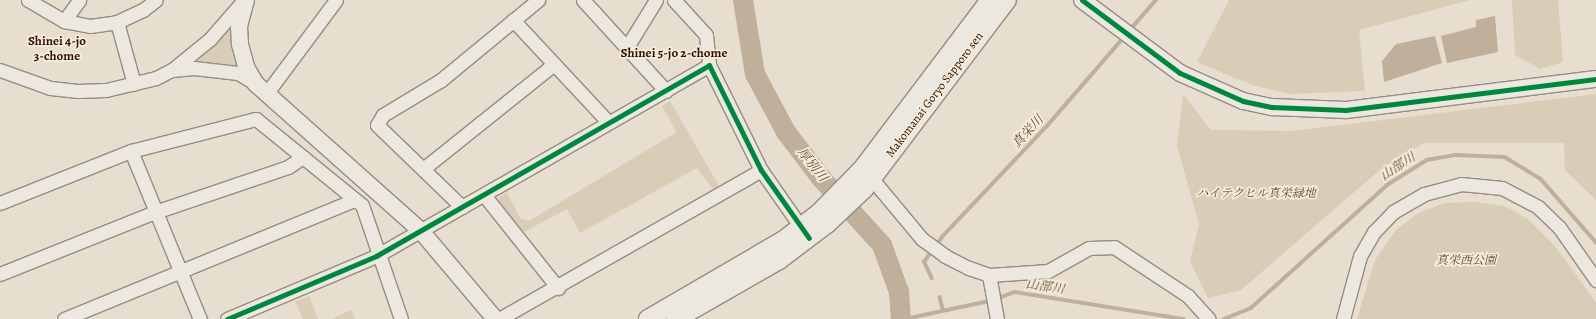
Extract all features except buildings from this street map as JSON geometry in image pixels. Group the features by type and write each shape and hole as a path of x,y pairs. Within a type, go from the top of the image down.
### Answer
{"main road":[{"name":"Makomanai Goryo Sapporo sen","path":"863,179 990,0"},
{"name":"Makomanai Goryo Sapporo sen","path":"863,179 1007,0"},
{"path":"676,319 779,260 805,233 824,218 863,179"},
{"path":"648,319 805,233"}],"street":[{"path":"28,0 64,21 90,26 117,22 144,10 156,0"},
{"path":"64,21 79,0"},
{"path":"172,70 210,39 245,0"},
{"path":"245,0 239,26 240,44 246,67 261,89"},
{"path":"261,89 336,0"},
{"path":"462,208 377,125 383,115 441,80 538,0"},
{"path":"583,0 666,91"},
{"path":"627,47 656,0"},
{"path":"674,0 706,35 709,65 761,170 805,233"},
{"path":"1082,0 1180,73 1212,90 1250,102 1311,110 1346,110 1596,79"},
{"path":"513,20 608,122"},
{"path":"117,22 134,84"},
{"path":"423,169 554,64"},
{"path":"227,319 376,256 709,65"},
{"path":"2,75 50,88 78,91 134,84 172,70 211,68 238,73 261,89 421,231 495,319"},
{"path":"0,204 131,151 256,119 362,205 376,256 401,319"},
{"path":"131,151 200,319"},
{"path":"0,274 155,212 288,167 303,157"},
{"path":"500,319 558,288 761,170"},
{"path":"863,179 922,239 945,256 989,279 1048,271 1089,248 1100,245 1114,248 1188,296 1205,314"},
{"path":"1343,319 1360,256 1374,232 1394,212 1424,194 1461,184 1502,188 1538,207 1559,227 1596,280"},
{"path":"484,194 558,288"},
{"path":"64,319 354,200"},
{"path":"989,279 996,314"}],"green space":[{"path":"1229,0 1470,0 1359,30 1365,91 1290,94 1252,85 1197,62"},
{"path":"1512,0 1558,0 1563,62 1540,69 1515,55"},
{"path":"229,28 238,67 196,62 196,59"},
{"name":"ハイテクヒル真栄緑地","path":"1183,94 1211,130 1292,131 1596,94 1596,200 1565,170 1564,143 1424,143 1381,169 1241,290 1208,298 1190,261 1199,224 1177,146"},
{"path":"670,101 719,186 713,190 697,168 580,233 567,209 524,232 499,203 499,197 507,193 520,218 529,221 677,132 662,106"},
{"name":"真栄西公園","path":"1476,202 1504,206 1528,219 1555,246 1596,302 1596,319 1357,319 1375,260 1396,230 1417,214 1445,203"},
{"path":"309,296 318,319 303,319 295,302"},
{"path":"351,310 355,319 332,319"}],"shaded area":[{"path":"1495,16 1498,52 1447,63 1441,36 1476,27 1476,20"},
{"path":"1435,36 1442,63 1384,82 1382,61 1396,44"}],"waterway":[{"name":"厚別川","path":"743,0 755,74 786,132 821,178 882,245 899,292 901,319"},
{"name":"真栄川","path":"1129,31 1156,0"},
{"name":"真栄川","path":"932,279 924,262 942,237 1047,126 1124,37"},
{"name":"山部川","path":"1224,319 1251,308 1387,185 1427,160 1456,155 1505,157 1541,179 1596,242"},
{"name":"山部川","path":"996,299 1015,292 1184,319"},
{"name":"真栄川","path":"940,297 943,309"},
{"name":"山部川","path":"905,319 990,301"}],"cycle path":[{"path":"1082,0 1180,73 1243,101 1272,107 1346,110 1596,79"},
{"path":"227,319 376,256 709,65 761,170 809,238"}],"district":[{"name":"Shinei 4-jo 3-chome","path":"57,50"},
{"name":"Shinei 5-jo 2-chome","path":"674,53"}]}
